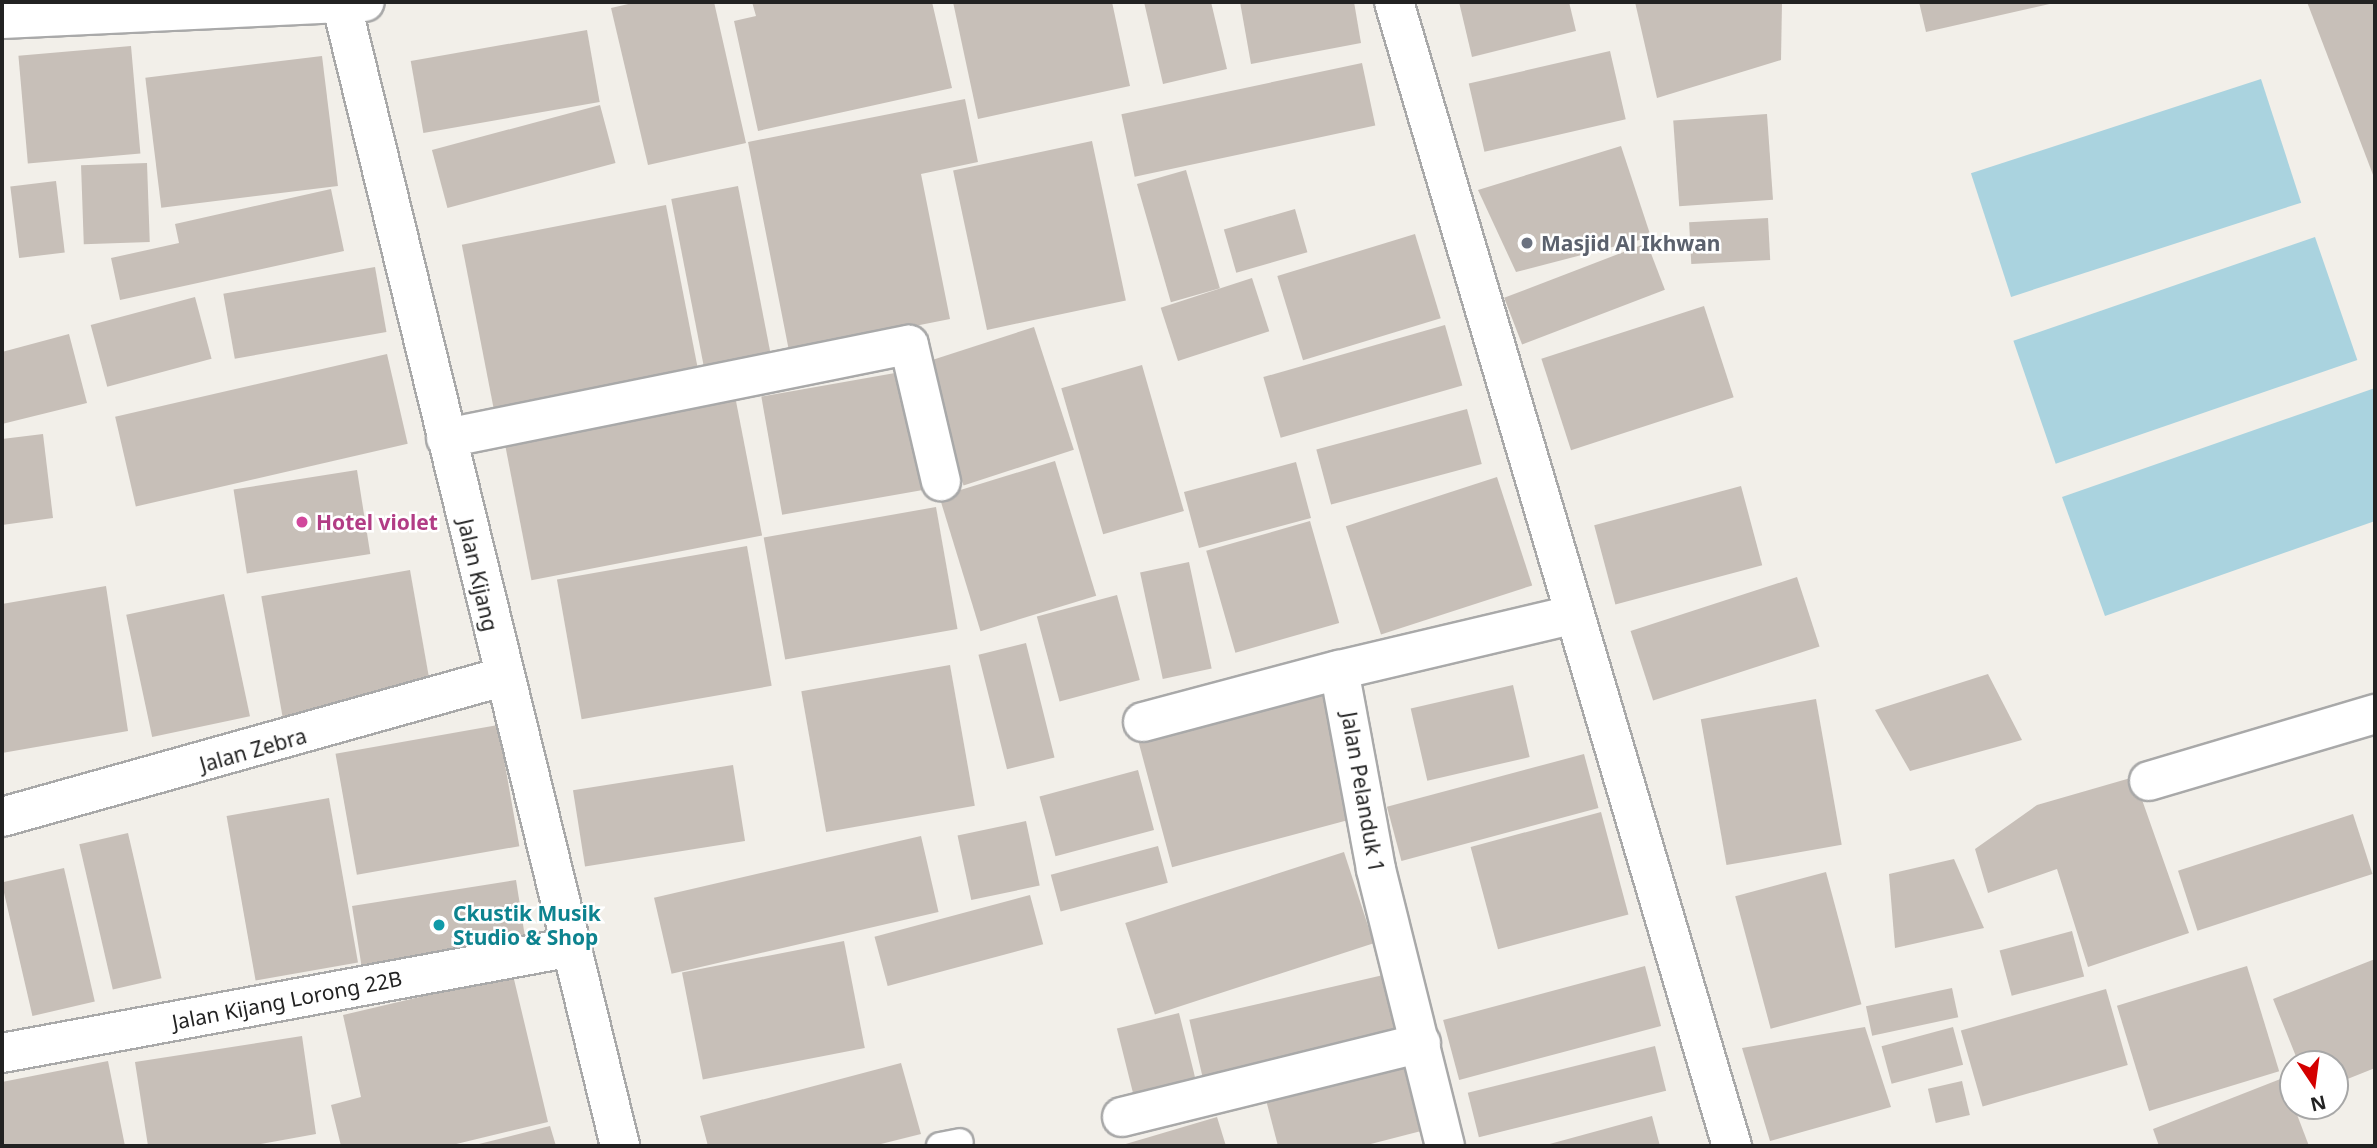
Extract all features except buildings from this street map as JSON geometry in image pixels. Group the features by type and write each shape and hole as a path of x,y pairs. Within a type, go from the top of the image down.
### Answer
{"street":[{"path":"1394,2 1571,615 1732,1146"},
{"path":"2,19 349,3"},
{"name":"Jalan Kijang","path":"349,3 502,677 620,1146"},
{"path":"446,438 909,345 941,481"},
{"path":"1143,722 1339,670 1571,615"},
{"name":"Jalan Pelanduk 1","path":"1339,670 1376,869 1446,1146"},
{"name":"Jalan Zebra","path":"2,817 502,677"},
{"path":"2149,781 2375,714"},
{"name":"Jalan Kijang Lorong 22B","path":"2,1053 572,947"},
{"path":"1122,1117 1421,1043"}],"water":[{"path":"2261,79 2301,203 2011,297 1971,173"},
{"path":"2315,237 2357,360 2056,464 2013,341"},
{"path":"2375,388 2375,521 2105,616 2062,497"}],"place":[{"name":"Masjid Al Ikhwan","path":"1527,243"},
{"name":"Hotel violet","path":"302,522"},
{"name":"Ckustik Musik Studio & Shop","path":"439,925"}]}
